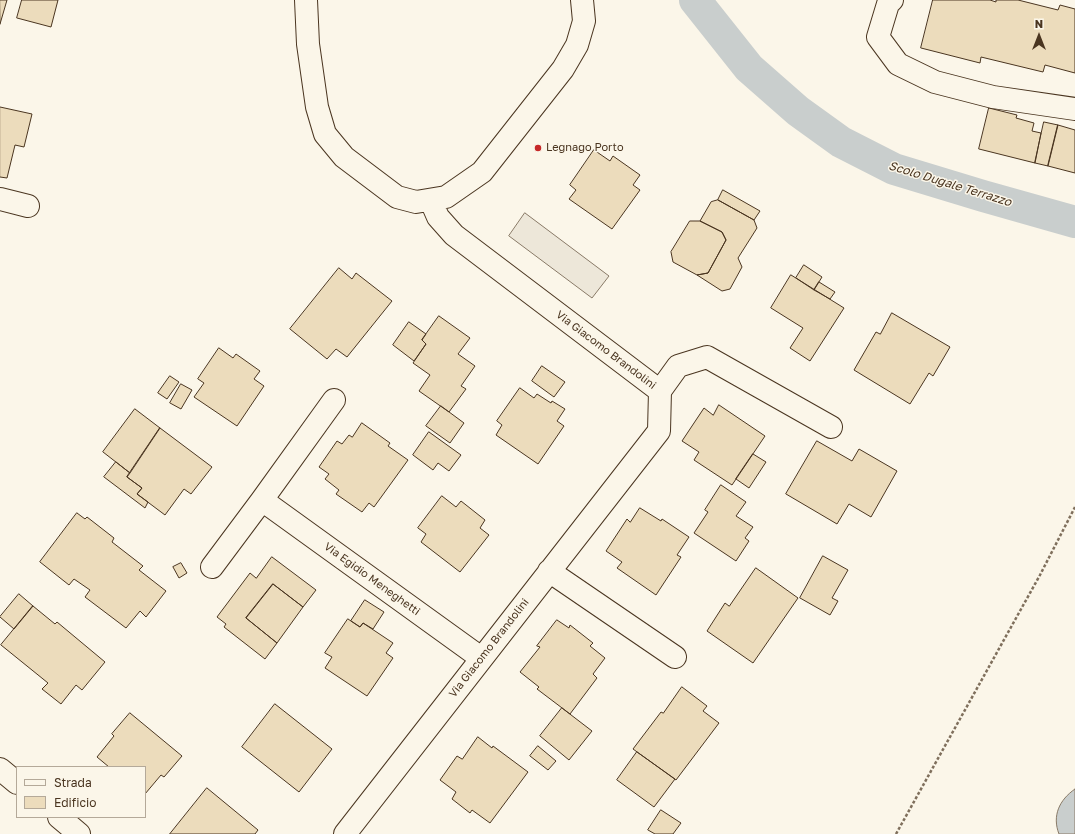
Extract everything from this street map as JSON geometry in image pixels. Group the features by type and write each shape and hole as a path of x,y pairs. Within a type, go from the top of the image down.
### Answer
{"street":[{"path":"306,0 308,44 317,108 325,134 344,157 397,197 416,202 446,198 482,172 563,69 577,45 584,21 582,0"},
{"path":"892,0 888,4 878,37 898,64 935,82 993,97 1075,109"},
{"path":"0,199 28,206"},
{"name":"Via Giacomo Brandolini","path":"345,834 659,431 660,391 454,235 438,217 431,201"},
{"path":"660,391 678,366 707,357 831,427"},
{"path":"212,567 334,400"},
{"name":"Via Egidio Meneghetti","path":"262,500 481,658"},
{"path":"549,571 675,657"},
{"path":"0,769 16,782"},
{"path":"59,818 79,834"}],"path":[{"path":"896,834 1040,575 1075,507"}],"shaded area":[{"path":"525,213 609,276 592,298 509,236"},
{"path":"1075,789 1075,834 1059,834 1056,821 1058,809 1069,793"}],"building":[{"path":"0,0 7,0 0,24"},
{"path":"22,0 58,0 51,27 17,18"},
{"path":"933,0 990,0 996,2 996,0 1018,0 1058,10 1060,5 1075,9 1075,73 1045,65 1043,72 981,57 980,63 921,48"},
{"path":"0,107 32,114 24,147 15,145 7,178 0,177"},
{"path":"989,108 1017,115 1016,118 1034,123 1032,131 1041,133 1035,163 979,149"},
{"path":"1044,122 1058,125 1048,166 1035,163"},
{"path":"1058,125 1075,130 1075,173 1048,166"},
{"path":"594,150 610,161 613,156 640,175 633,185 640,190 612,229 569,199 576,190 570,185"},
{"path":"723,190 760,211 754,220 718,200"},
{"path":"718,200 754,220 757,228 738,258 742,267 730,289 722,291 697,275 708,273 726,240 722,232 700,221 711,202"},
{"path":"690,221 700,221 722,232 726,240 708,273 697,275 673,262 671,252"},
{"path":"804,265 822,277 814,290 796,278"},
{"path":"339,268 352,279 356,273 392,301 347,357 336,349 327,359 290,329"},
{"path":"791,275 844,308 810,361 790,348 803,328 771,308"},
{"path":"819,282 835,292 830,299 814,290"},
{"path":"892,313 950,347 933,376 929,373 910,404 854,370 876,332 880,334"},
{"path":"439,316 470,338 458,354 475,366 461,386 466,389 449,412 419,391 430,375 413,363 426,344 422,340"},
{"path":"409,322 426,334 422,340 426,344 414,361 393,345"},
{"path":"219,348 233,358 236,354 260,371 254,379 264,386 237,426 194,397 204,383 198,379"},
{"path":"542,366 565,382 554,397 532,381"},
{"path":"170,376 179,382 167,399 158,393"},
{"path":"181,384 192,390 181,409 170,403"},
{"path":"520,388 534,398 537,394 551,403 552,401 565,409 557,421 564,426 538,464 496,435 502,425 497,421"},
{"path":"719,405 765,436 732,485 694,460 699,452 682,441 704,408 713,415"},
{"path":"441,406 464,423 450,443 426,426"},
{"path":"135,409 160,428 130,473 103,452"},
{"path":"362,423 390,443 388,446 408,460 374,507 369,503 362,512 336,494 339,490 325,479 329,474 319,467 337,441 342,444 349,435 352,437"},
{"path":"160,428 212,467 191,494 184,489 165,515 137,494 142,488 127,477"},
{"path":"429,432 461,455 449,471 438,463 433,470 413,455"},
{"path":"817,441 852,461 859,449 897,471 871,517 849,504 837,524 786,494"},
{"path":"753,454 766,462 749,488 736,479"},
{"path":"116,462 130,473 127,477 142,488 137,494 148,502 145,508 104,477"},
{"path":"721,485 746,502 736,516 753,527 745,538 749,541 736,561 694,533 708,512 705,510"},
{"path":"442,496 456,507 461,501 485,520 480,528 489,535 460,572 421,542 426,534 418,528"},
{"path":"640,508 661,521 662,519 689,537 677,555 681,557 656,595 617,568 622,562 606,551 627,519 630,522"},
{"path":"77,513 85,519 87,517 114,538 112,542 143,566 139,570 166,591 146,617 140,611 126,628 85,597 90,590 74,579 69,585 40,562"},
{"path":"823,556 848,570 832,598 838,601 830,615 800,598"},
{"path":"272,557 316,590 303,607 273,584 246,618 277,643 265,659 224,627 226,624 217,617 250,573 256,578"},
{"path":"181,563 187,573 179,578 173,567"},
{"path":"756,568 798,598 753,663 707,631 725,603 729,606"},
{"path":"273,584 303,607 277,643 246,618"},
{"path":"19,594 33,606 14,629 0,617"},
{"path":"365,600 384,612 373,629 363,623 360,627 351,621"},
{"path":"33,606 55,624 57,622 105,662 82,690 76,685 61,704 42,689 48,683 1,645"},
{"path":"348,619 360,627 363,623 393,643 386,653 393,658 367,696 325,668 332,657 325,653"},
{"path":"557,620 569,628 570,625 593,643 590,646 605,658 593,674 597,678 570,714 537,689 539,687 520,672 540,647 537,646"},
{"path":"682,687 707,706 703,711 719,723 676,780 633,749 661,712 663,713"},
{"path":"275,704 332,749 299,792 242,747"},
{"path":"562,708 592,731 569,760 540,736"},
{"path":"130,713 182,756 164,777 161,775 146,793 146,766 108,766 97,757 114,736 112,734"},
{"path":"478,737 492,748 493,746 528,772 490,823 472,810 470,813 452,799 456,792 440,780 457,756 462,759"},
{"path":"538,746 556,761 548,770 530,756"},
{"path":"637,752 675,779 654,807 617,780"},
{"path":"207,788 258,830 255,834 170,834"},
{"path":"661,810 681,823 673,834 655,834 648,830"}],"waterway":[{"name":"Scolo Dugale Terrazzo","path":"695,0 749,68 798,111 841,142 894,169 1075,222"}],"place":[{"name":"Legnago Porto","path":"538,148"}]}
